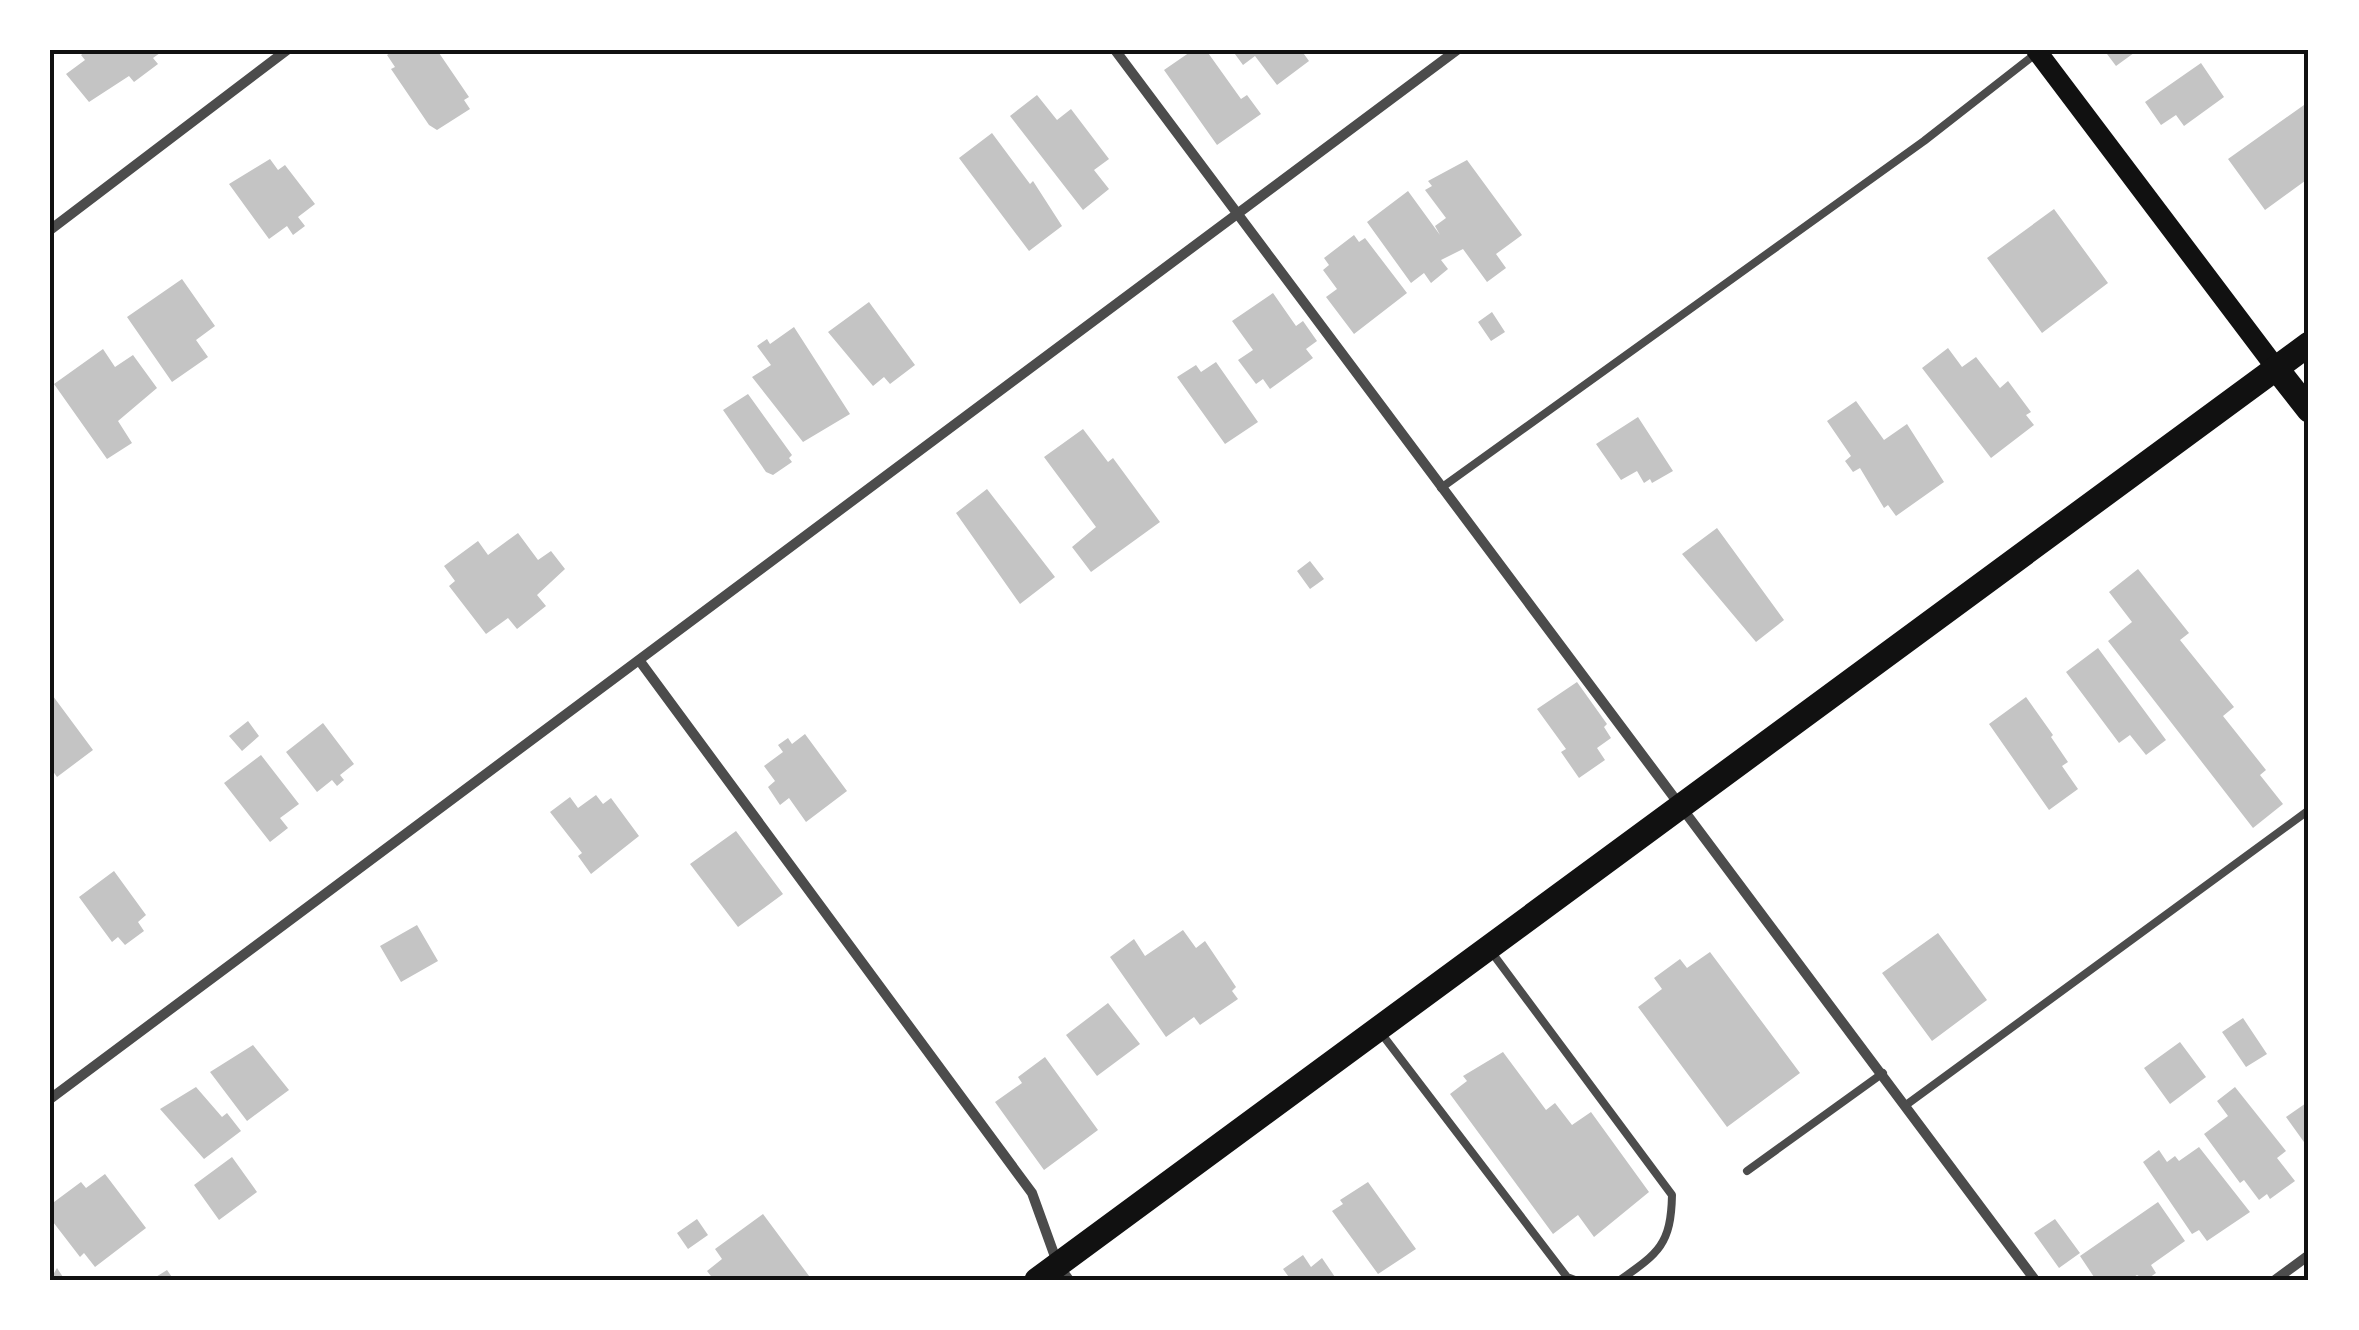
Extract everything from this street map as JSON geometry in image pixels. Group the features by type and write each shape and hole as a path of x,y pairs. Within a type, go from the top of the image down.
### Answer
{"main road":[{"path":"2037,51 2309,410"},
{"path":"1054,1275 1376,1027 2309,344"}],"street":[{"path":"50,230 288,50"},
{"path":"1115,50 1235,216 2035,1280"},
{"path":"50,1098 1457,50"},
{"path":"639,660 1032,1193 1054,1275"},
{"path":"2275,1280 2309,1255"}],"lane":[{"path":"1441,488 1924,141 2037,51"},
{"path":"1906,1105 2309,810"},
{"path":"1487,947 1672,1194 1672,1227 1656,1255 1620,1280"},
{"path":"1376,1027 1567,1276 1575,1280"},
{"path":"1747,1171 1883,1074"}],"building":[{"path":"87,50 160,53 153,58 158,64 134,82 129,76 89,102 66,74 85,60 81,55"},
{"path":"394,50 437,50 469,97 464,100 470,109 437,130 429,125 391,69 395,67 387,55"},
{"path":"1193,50 1206,50 1241,99 1247,95 1261,114 1217,145 1164,70"},
{"path":"1232,50 1301,50 1309,61 1277,85 1255,56 1243,65"},
{"path":"2104,50 2138,50 2116,66"},
{"path":"2201,63 2224,97 2184,126 2176,115 2161,125 2145,102"},
{"path":"1037,95 1057,120 1071,109 1109,159 1094,170 1109,189 1083,210 1010,116"},
{"path":"2304,105 2309,112 2309,178 2265,210 2228,159"},
{"path":"992,133 1030,184 1033,181 1062,226 1029,251 959,158"},
{"path":"270,159 278,170 285,165 315,204 298,217 305,226 293,235 287,226 269,239 229,184"},
{"path":"1467,160 1522,235 1496,254 1506,268 1487,282 1463,249 1441,260 1448,269 1431,283 1424,273 1411,283 1367,222 1408,191 1440,235 1435,226 1446,218 1425,190 1432,186 1428,181"},
{"path":"2054,209 2108,283 2042,333 1987,258"},
{"path":"1354,235 1359,242 1365,238 1407,293 1354,334 1326,297 1337,289 1323,270 1329,265 1324,258"},
{"path":"182,279 215,326 196,340 208,357 172,382 127,317"},
{"path":"1273,293 1296,326 1303,321 1317,341 1306,349 1313,358 1270,389 1263,379 1256,384 1238,360 1253,350 1232,321"},
{"path":"869,302 915,365 890,384 884,377 873,386 828,332"},
{"path":"1492,312 1505,332 1491,341 1478,322"},
{"path":"794,327 850,414 803,442 752,377 771,365 757,346 767,339 770,344"},
{"path":"1948,348 1962,367 1976,357 2000,388 2008,381 2031,412 2026,415 2034,425 1991,458 1922,368"},
{"path":"103,349 115,367 133,355 157,388 118,421 132,443 107,459 54,384"},
{"path":"1216,362 1258,422 1225,444 1177,377 1196,365 1201,372"},
{"path":"748,394 792,455 792,462 773,475 766,472 723,410"},
{"path":"1856,401 1884,440 1907,424 1944,482 1896,516 1888,505 1884,508 1860,468 1853,472 1845,461 1851,456 1827,421"},
{"path":"1638,417 1673,471 1652,483 1650,479 1644,483 1637,471 1621,480 1596,444"},
{"path":"1083,429 1108,462 1113,458 1160,522 1091,572 1072,547 1096,527 1044,457"},
{"path":"987,489 1055,577 1020,604 956,513"},
{"path":"1717,528 1784,620 1756,642 1682,554"},
{"path":"518,533 538,560 551,551 565,569 537,595 546,606 517,629 508,618 486,634 449,586 455,581 444,566 478,541 488,555"},
{"path":"1310,561 1324,579 1310,589 1297,571"},
{"path":"2138,569 2189,633 2180,640 2234,707 2223,716 2266,770 2260,775 2283,804 2253,828 2108,641 2132,622 2109,592"},
{"path":"2098,648 2166,740 2146,755 2130,735 2119,743 2066,672"},
{"path":"1577,682 1607,724 1604,727 1611,738 1597,748 1605,760 1579,778 1561,752 1566,749 1537,709"},
{"path":"50,692 93,750 57,777 50,767"},
{"path":"2026,697 2053,735 2068,762 2062,766 2078,789 2049,810 1989,724"},
{"path":"248,721 259,736 242,751 229,736"},
{"path":"323,723 354,764 340,775 344,780 337,786 332,780 317,792 286,752"},
{"path":"805,734 847,791 806,822 789,798 780,805 768,787 775,781 764,766 783,752 778,745 788,738 792,744"},
{"path":"261,755 299,804 280,818 288,828 270,842 224,783"},
{"path":"596,795 603,804 611,798 639,836 591,874 578,856 582,853 550,812 570,797 578,808"},
{"path":"736,831 783,894 738,927 690,864"},
{"path":"114,871 146,915 138,922 144,931 125,945 118,937 112,942 79,897"},
{"path":"417,925 438,961 401,982 380,946"},
{"path":"1183,930 1196,948 1205,941 1236,987 1232,991 1238,999 1200,1025 1194,1017 1166,1037 1110,957 1134,939 1145,956"},
{"path":"1938,933 1987,1000 1932,1041 1882,973"},
{"path":"1710,952 1800,1073 1727,1127 1638,1007 1662,989 1654,978 1680,959 1687,968"},
{"path":"1108,1003 1140,1044 1097,1076 1066,1035"},
{"path":"2243,1018 2267,1054 2246,1067 2222,1032"},
{"path":"2180,1042 2206,1077 2170,1104 2144,1068"},
{"path":"253,1045 289,1090 247,1121 210,1072"},
{"path":"1503,1052 1546,1110 1555,1103 1572,1125 1591,1112 1649,1192 1594,1237 1578,1215 1553,1234 1450,1094 1467,1081 1463,1076"},
{"path":"1045,1057 1098,1130 1044,1170 995,1102 1022,1083 1018,1077"},
{"path":"196,1087 222,1117 227,1113 241,1131 204,1159 160,1109"},
{"path":"2235,1087 2286,1151 2277,1158 2295,1181 2270,1199 2267,1194 2259,1200 2244,1180 2240,1183 2204,1134 2228,1116 2217,1101"},
{"path":"2309,1101 2309,1149 2286,1117"},
{"path":"2199,1147 2250,1212 2207,1241 2199,1230 2192,1234 2143,1162 2159,1150 2167,1162 2175,1156 2179,1161"},
{"path":"232,1157 257,1192 219,1220 194,1185"},
{"path":"105,1174 146,1228 95,1267 84,1253 80,1257 50,1218 50,1205 81,1182 86,1188"},
{"path":"1368,1182 1416,1249 1378,1274 1332,1211 1343,1204 1340,1200"},
{"path":"2158,1202 2185,1241 2151,1265 2156,1273 2146,1280 2137,1275 2129,1280 2096,1280 2080,1256"},
{"path":"763,1214 812,1280 714,1280 707,1271 722,1259 715,1249"},
{"path":"697,1219 708,1235 688,1249 677,1233"},
{"path":"2055,1219 2080,1253 2059,1268 2034,1233"},
{"path":"1303,1255 1311,1267 1322,1258 1337,1280 1291,1280 1283,1269"},
{"path":"57,1268 65,1280 50,1280"},
{"path":"167,1270 174,1280 151,1280"}]}
